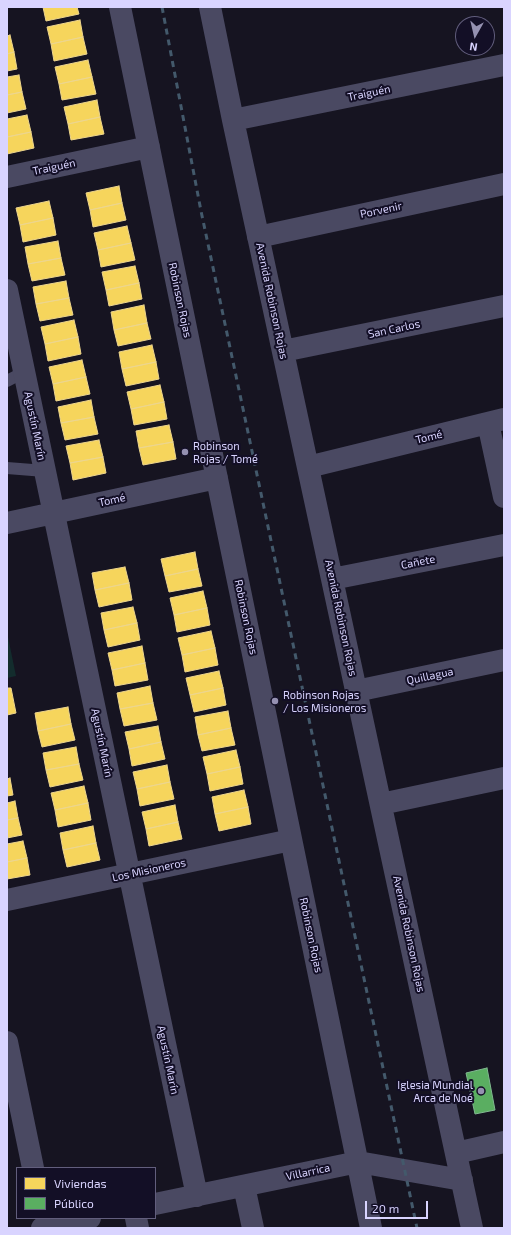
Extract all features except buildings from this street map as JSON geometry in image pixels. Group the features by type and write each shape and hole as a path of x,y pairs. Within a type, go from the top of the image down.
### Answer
{"street":[{"name":"Robinson Rojas","path":"120,7 371,1228"},
{"name":"Avenida Robinson Rojas","path":"214,8 233,120 472,1228"},
{"name":"Traiguén","path":"233,120 504,65"},
{"name":"Traiguén","path":"7,177 149,147"},
{"name":"Porvenir","path":"258,237 504,184"},
{"name":"Agustín Marín","path":"7,290 16,376 45,471 196,1196"},
{"name":"San Carlos","path":"283,352 504,306"},
{"name":"Tomé","path":"308,466 496,421"},
{"path":"496,421 504,497"},
{"name":"Tomé","path":"7,523 217,478"},
{"name":"Cañete","path":"332,579 504,545"},
{"name":"Quillagua","path":"356,691 504,660"},
{"path":"381,804 504,778"},
{"name":"Los Misioneros","path":"7,900 291,840"},
{"path":"7,1042 33,1167"},
{"path":"456,1152 504,1142"},
{"name":"Villarrica","path":"156,1204 358,1162 462,1180"},
{"path":"244,1186 253,1228"},
{"path":"44,1224 82,1219"}],"lane":[{"path":"7,468 45,471"}],"green space":[{"path":"7,632 16,676 7,678"}],"railway":[{"path":"162,7 201,211 417,1228"}],"place":[{"name":"Robinson Rojas / Tomé","path":"185,452"},
{"name":"Robinson Rojas / Los Misioneros","path":"275,701"},
{"name":"Iglesia Mundial Arca de Noé","path":"481,1091"}]}
